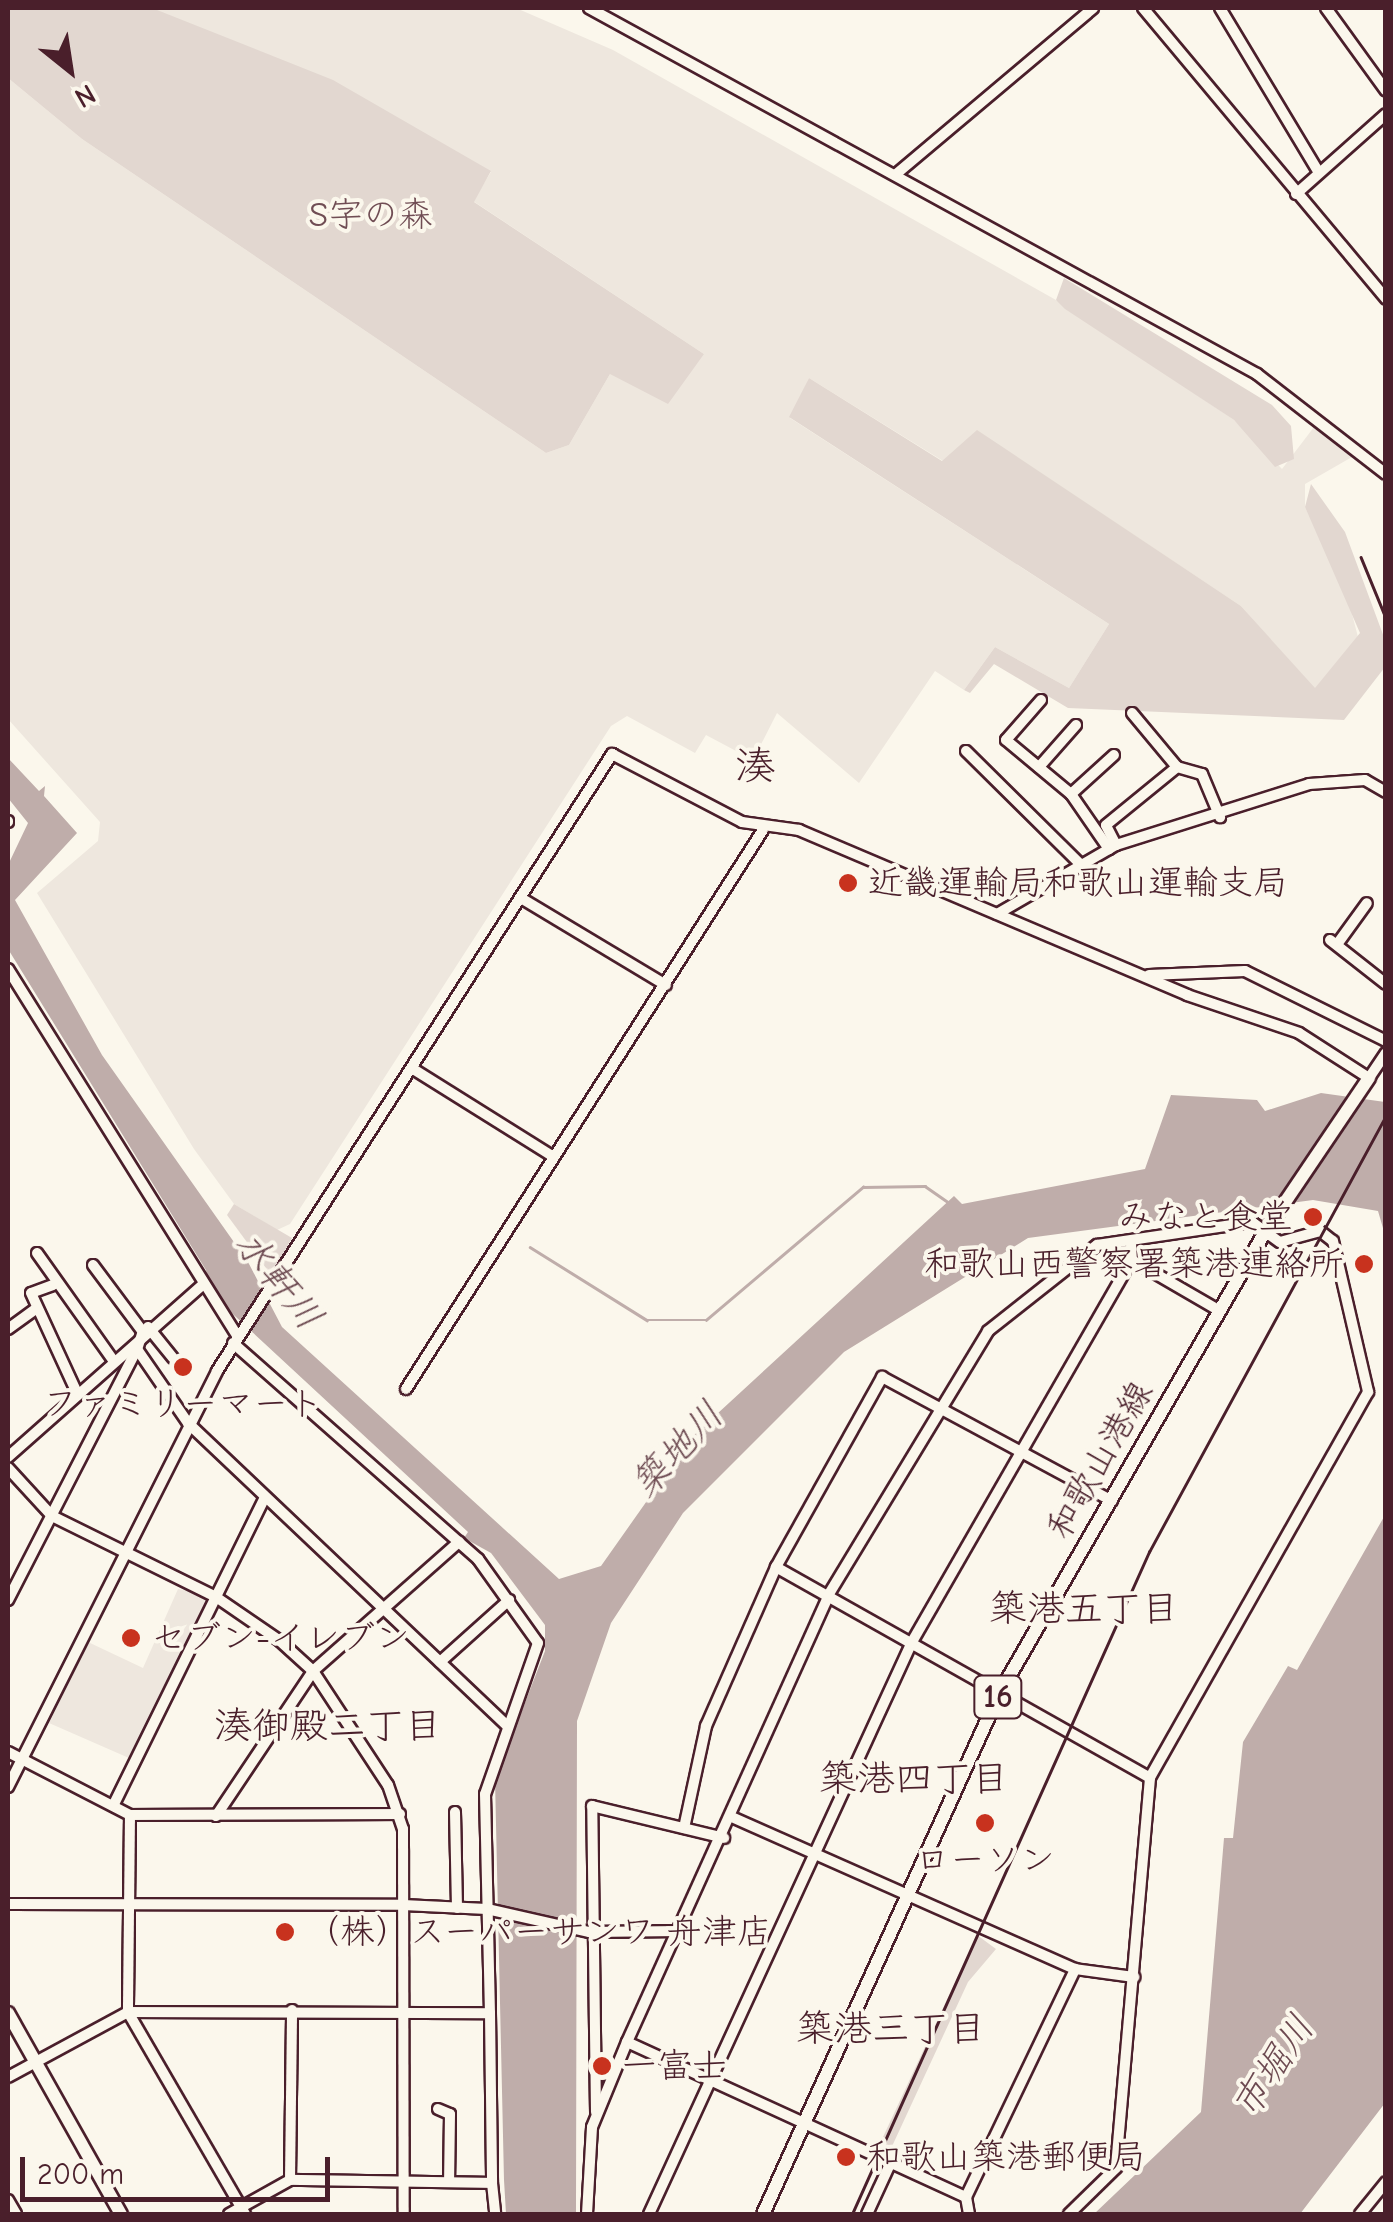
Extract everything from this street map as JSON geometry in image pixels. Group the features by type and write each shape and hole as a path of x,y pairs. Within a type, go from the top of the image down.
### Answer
{"main road":[{"name":"和歌山港線","path":"763,2214 999,1694 1265,1232 1369,1078"},
{"path":"8,2013 121,2214"}],"street":[{"path":"588,8 1256,374 1386,474"},
{"path":"895,175 1093,8"},
{"path":"1142,8 1386,299"},
{"path":"1220,8 1319,173"},
{"path":"1326,8 1386,91"},
{"path":"1296,194 1386,114"},
{"path":"1041,700 1006,738 1071,794 1113,847"},
{"path":"1132,712 1177,766 1202,774 1220,816"},
{"path":"1039,767 1076,726"},
{"path":"966,752 1080,864"},
{"path":"8,1787 188,1424 237,1337 414,1069 612,754 764,830 799,830 1138,974 1299,1033 1369,1078 1386,1052"},
{"path":"1071,794 1114,755"},
{"path":"1113,847 1106,825 1177,766"},
{"path":"997,914 1113,847 1220,816 1310,784 1365,780 1386,792"},
{"path":"406,1389 764,830"},
{"path":"521,898 666,985"},
{"path":"1367,903 1334,942 1386,984"},
{"path":"8,969 201,1286 237,1337 459,1542 509,1600 539,1651 506,1726 485,1794 494,2214"},
{"path":"1138,974 1245,970 1386,1041"},
{"path":"414,1069 554,1157"},
{"path":"596,2112 734,1818 829,1594 938,1402 1014,1301 1097,1244 1131,1243 1252,1222 1280,1242 1320,1231 1333,1240 1368,1392 1150,1778 1116,2168 1069,2214"},
{"path":"650,2214 811,1854 912,1642 1132,1260 1131,1243"},
{"path":"37,1253 54,1285 113,1360"},
{"path":"1132,1260 1220,1311"},
{"path":"93,1264 144,1331 173,1358"},
{"path":"54,1285 31,1293 77,1393"},
{"path":"8,1457 144,1331 201,1286"},
{"path":"8,1328 37,1308"},
{"path":"8,1600 144,1331"},
{"path":"137,1350 188,1424 506,1726"},
{"path":"684,1828 706,1726 776,1567 882,1377 938,1402 1112,1501"},
{"path":"8,1468 52,1516 216,1598 313,1671 400,1814 404,2214"},
{"path":"114,1804 266,1497"},
{"path":"216,1816 313,1671 459,1542"},
{"path":"776,1567 1150,1778"},
{"path":"440,1662 509,1600"},
{"path":"8,1752 130,1815 400,1814"},
{"path":"587,2214 596,2112 587,1931 592,1806 724,1838"},
{"path":"455,1812 457,1908"},
{"path":"130,1815 128,2012 242,2211"},
{"path":"734,1818 1075,1969 1134,1977"},
{"path":"8,1904 403,1905 490,1909 587,1931 681,1931"},
{"path":"969,2214 966,2197 1075,1969"},
{"path":"290,2180 292,2010"},
{"path":"8,2077 128,2012 490,2013"},
{"path":"628,2042 966,2197"},
{"path":"438,2109 450,2114 449,2182"},
{"path":"867,2214 891,2162"},
{"path":"229,2214 242,2211 290,2180 492,2183"},
{"path":"1360,2214 1386,2182"},
{"path":"8,2200 16,2214"}],"shaded area":[{"path":"147,8 516,8 613,50 1056,300 1234,420 1282,469 1314,427 1352,457 1305,484 1305,507 1344,583 1359,641 1315,689 1241,606 977,431 943,461 809,378 790,418 1109,624 1069,688 995,647 964,690 935,671 859,783 777,713 753,760 706,735 695,753 627,716 611,726 290,1224 277,1230 234,1204 194,1149 37,893 98,841 100,822 8,719 8,78 82,139 546,453 569,445 610,374 704,354 473,201 491,172"},
{"path":"178,1589 216,1597 129,1758 49,1723 88,1642 143,1668"}],"green space":[{"name":"S字の森","path":"8,8 152,8 333,80 491,171 474,202 704,354 668,404 610,374 569,445 546,453 82,139 8,78"},
{"path":"1064,278 1272,405 1291,426 1294,459 1275,467 1234,420 1065,309 1056,300"},
{"path":"809,378 942,461 977,430 1241,606 1315,688 1360,633 1305,507 1311,484 1345,532 1385,640 1385,667 1344,720 1068,708 994,664 970,693 964,690 995,647 1069,688 1109,624 789,417"},
{"path":"234,1204 292,1238 271,1275 227,1215"},
{"path":"977,1935 996,1949 968,1982 888,2155 877,2150"}],"water":[{"path":"8,758 39,791 45,786 44,796 77,833 15,900 102,1055 248,1262 282,1327 559,1579 601,1566 692,1437 954,1196 962,1204 1145,1169 1171,1095 1257,1100 1265,1111 1321,1093 1385,1102 1385,1235 1378,1211 1313,1200 1028,1238 844,1352 683,1513 611,1623 577,1721 576,2214 506,2214 504,2180 495,1780 545,1651 545,1625 491,1553 464,1538 468,1532 209,1292 206,1270 8,949 8,865 28,823 8,798"},
{"name":"市堀川","path":"1385,1515 1385,2103 1300,2214 1094,2214 1201,2112 1224,1838 1233,1838 1243,1742 1288,1666 1297,1670"}],"waterway":[{"path":"530,1247 647,1320 706,1320 863,1187 925,1186 948,1202"}],"railway":[{"path":"1361,557 1386,618"},
{"path":"852,2214 1149,1552 1386,1115"}],"place":[{"name":"近畿運輸局和歌山運輸支局","path":"848,883"},
{"name":"みなと食堂","path":"1313,1217"},
{"name":"和歌山西警察署築港連絡所","path":"1364,1264"},
{"name":"ファミリーマート","path":"183,1367"},
{"name":"セブン-イレブン","path":"131,1638"},
{"name":"ローソン","path":"985,1823"},
{"name":"（株）スーパーサンワ 舟津店","path":"285,1932"},
{"name":"一富士","path":"602,2066"},
{"name":"和歌山築港郵便局","path":"846,2157"}],"district":[{"name":"湊","path":"755,766"},
{"name":"築港五丁目","path":"1084,1610"},
{"name":"湊御殿二丁目","path":"328,1727"},
{"name":"築港四丁目","path":"914,1780"},
{"name":"築港三丁目","path":"891,2030"}],"water label":[{"name":"水軒川","path":"278,1281"},
{"name":"築地川","path":"678,1450"}]}
